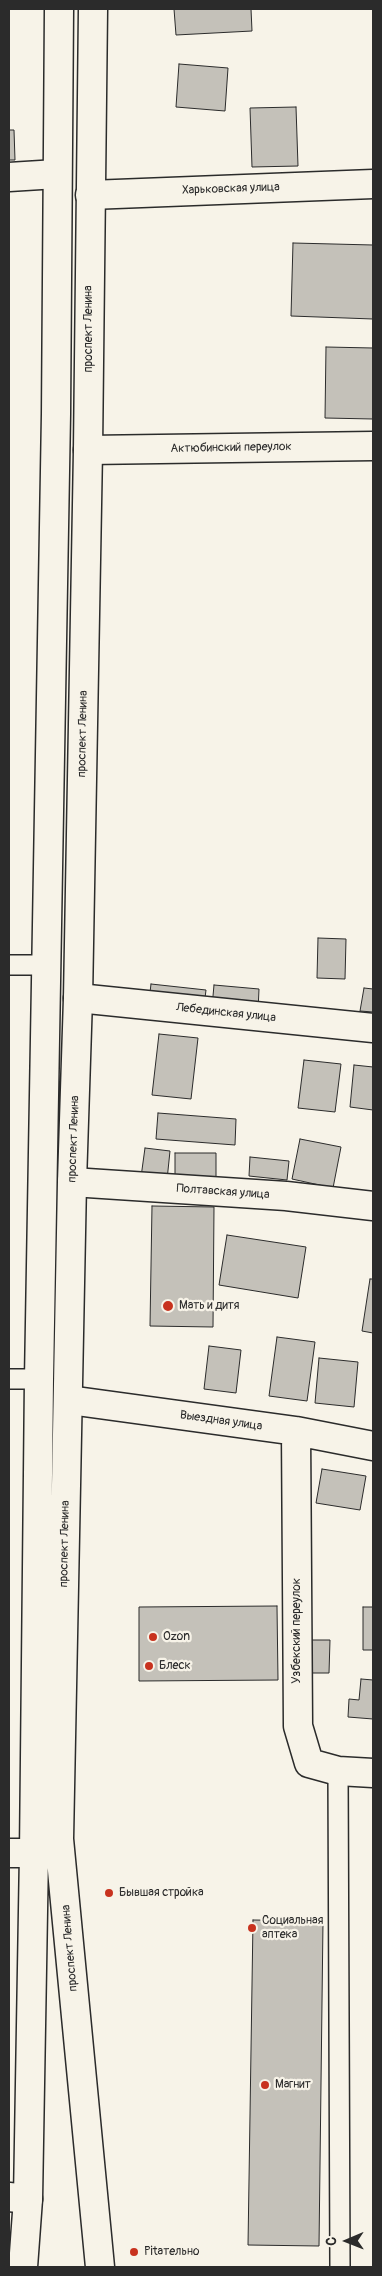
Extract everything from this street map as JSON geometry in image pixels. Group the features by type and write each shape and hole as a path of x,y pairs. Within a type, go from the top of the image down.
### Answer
{"main road":[{"path":"23,2267 18,2198 22,1853 39,1379 56,424 59,9"},
{"name":"проспект Ленина","path":"93,9 88,450 60,1839 100,2267"},
{"path":"9,177 58,174"},
{"name":"Харьковская улица","path":"90,195 373,184"},
{"name":"Актюбинский переулок","path":"88,450 373,446"},
{"name":"Лебединская улица","path":"78,998 373,1028"},
{"name":"Полтавская улица","path":"72,1182 286,1196 373,1206"},
{"name":"Выездная улица","path":"68,1400 296,1431 373,1446"},
{"name":"Узбекский переулок","path":"296,1431 298,1726 309,1763 338,1771 373,1772"}],"lane":[{"path":"9,965 46,965"},
{"path":"9,1379 39,1379"},
{"path":"338,1771 340,2267"}],"building":[{"path":"174,9 251,9 252,31 176,35"},
{"path":"179,64 228,68 225,111 176,107"},
{"path":"296,107 298,166 252,167 250,108"},
{"path":"9,130 14,130 15,160 9,160"},
{"path":"293,243 373,245 373,319 291,316"},
{"path":"326,347 373,348 373,419 325,418"},
{"path":"318,938 346,939 345,979 317,978"},
{"path":"151,984 206,990 204,1006 149,1001"},
{"path":"214,985 259,989 258,1011 212,1007"},
{"path":"364,988 373,989 373,1012 360,1011"},
{"path":"159,1034 198,1038 191,1099 152,1095"},
{"path":"304,1060 341,1064 335,1112 298,1108"},
{"path":"354,1065 373,1067 373,1110 350,1107"},
{"path":"158,1113 236,1119 235,1145 156,1139"},
{"path":"300,1139 341,1147 333,1188 292,1179"},
{"path":"145,1148 170,1151 167,1180 141,1177"},
{"path":"175,1153 216,1153 216,1183 175,1183"},
{"path":"250,1157 289,1161 287,1180 249,1176"},
{"path":"152,1206 214,1207 213,1327 150,1326"},
{"path":"227,1235 306,1247 298,1298 219,1285"},
{"path":"370,1279 373,1279 373,1333 362,1331"},
{"path":"277,1337 315,1342 307,1401 269,1396"},
{"path":"209,1346 241,1350 236,1393 204,1389"},
{"path":"319,1358 358,1362 354,1407 315,1403"},
{"path":"322,1469 366,1476 360,1510 316,1503"},
{"path":"277,1606 278,1680 139,1681 139,1607"},
{"path":"363,1607 373,1607 373,1650 363,1650"},
{"path":"307,1640 330,1640 329,1673 307,1673"},
{"path":"361,1679 373,1680 373,1719 348,1717 349,1699 359,1700"},
{"path":"253,1920 323,1921 319,2246 248,2245"}],"place":[{"name":"Мать и дитя","path":"168,1306"},
{"name":"Ozon","path":"153,1637"},
{"name":"Блеск","path":"149,1666"},
{"name":"Бывшая стройка","path":"109,1893"},
{"name":"Социальная аптека","path":"252,1928"},
{"name":"Магнит","path":"265,2085"},
{"name":"Pitaтельно","path":"134,2252"}]}
